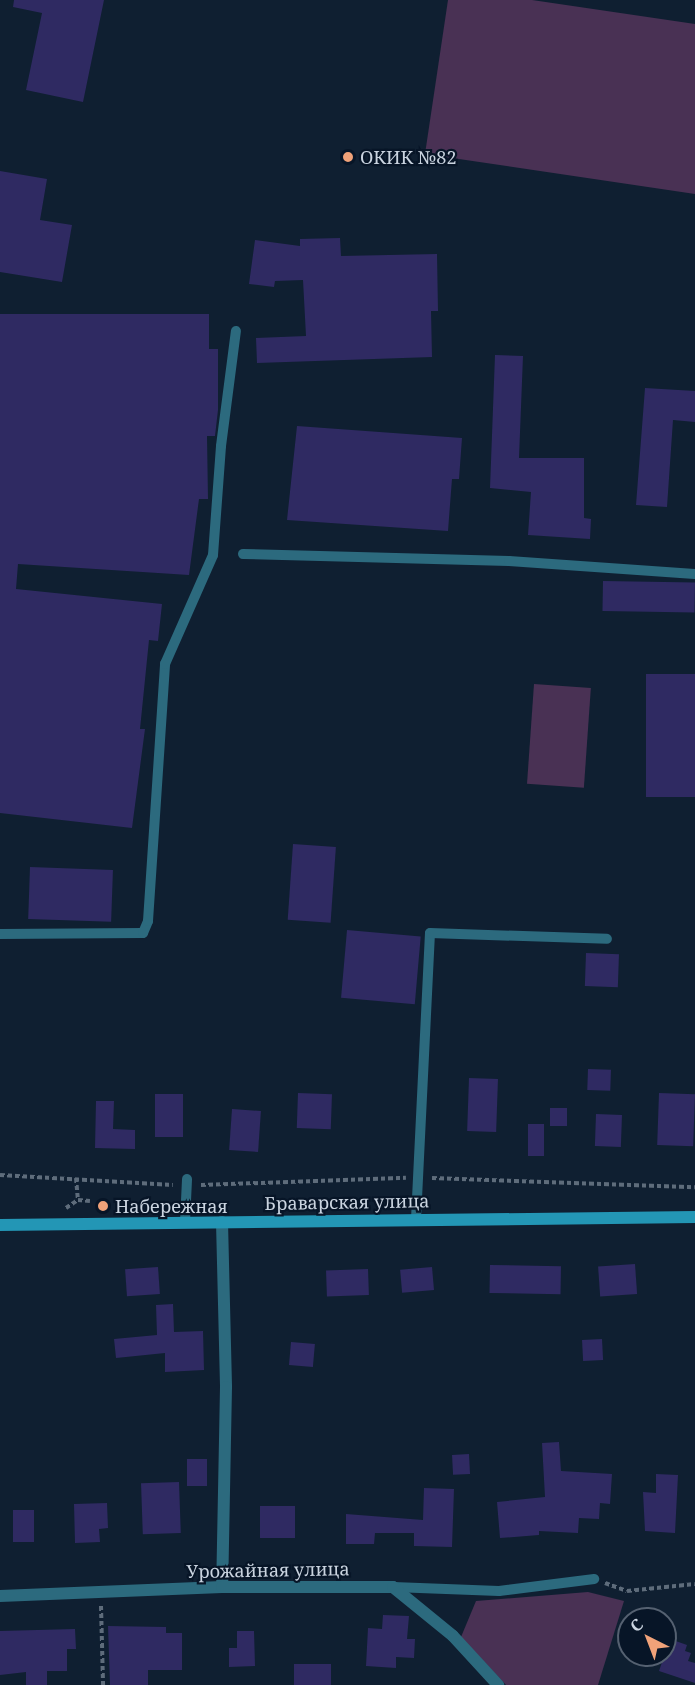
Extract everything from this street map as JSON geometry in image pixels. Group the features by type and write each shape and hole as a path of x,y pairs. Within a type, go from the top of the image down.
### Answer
{"main road":[{"name":"Браварская улица","path":"0,1226 695,1217"}],"street":[{"path":"222,1222 226,1387 222,1587"},
{"name":"Урожайная улица","path":"0,1596 100,1594 222,1587 393,1587"},
{"path":"393,1587 453,1636 494,1683"}],"lane":[{"path":"0,934 143,933 148,921 165,664 213,555 221,446 236,331"},
{"path":"243,554 509,561 695,574"},
{"path":"416,1220 430,933 607,939"},
{"path":"186,1182 186,1222"},
{"path":"393,1587 499,1591 594,1579"}],"path":[{"path":"0,1175 186,1182 418,1178 695,1187"},
{"path":"76,1178 78,1200"},
{"path":"594,1579 627,1591 695,1584"},
{"path":"100,1594 103,1685"}],"shaded area":[{"path":"448,0 532,0 695,24 695,194 425,154"},
{"path":"534,684 591,688 584,788 527,784"},
{"path":"588,1592 624,1601 622,1607 617,1607 617,1624 598,1685 506,1685 461,1637 476,1601"}],"building":[{"path":"14,0 104,0 83,102 26,90 42,13 13,7"},
{"path":"0,171 47,179 40,220 72,225 62,282 0,272"},
{"path":"340,238 341,256 437,254 438,311 431,311 432,357 257,363 256,338 306,336 303,280 275,281 274,287 249,284 255,240 300,246 300,239"},
{"path":"0,314 209,314 209,349 218,349 218,410 215,436 207,436 208,499 199,499 189,575 18,564 16,589 162,604 158,641 149,640 140,729 145,729 132,828 0,813"},
{"path":"495,355 523,356 519,458 584,458 584,518 591,519 590,539 528,535 531,492 490,488"},
{"path":"645,388 695,391 695,422 673,420 667,507 636,505"},
{"path":"297,426 462,438 459,479 452,479 448,531 287,520"},
{"path":"603,581 695,583 694,613 602,611"},
{"path":"646,674 695,674 695,797 646,797"},
{"path":"293,844 336,847 331,923 288,920"},
{"path":"30,867 113,870 111,922 28,919"},
{"path":"347,930 421,936 415,1004 341,998"},
{"path":"586,953 619,954 618,987 585,986"},
{"path":"588,1069 611,1070 610,1091 587,1090"},
{"path":"469,1078 498,1079 496,1132 467,1131"},
{"path":"298,1093 332,1094 331,1129 297,1128"},
{"path":"659,1093 695,1094 693,1146 657,1145"},
{"path":"155,1094 183,1094 183,1137 155,1137"},
{"path":"96,1101 114,1101 113,1129 135,1130 135,1149 95,1148"},
{"path":"550,1108 567,1108 567,1126 550,1126"},
{"path":"232,1109 261,1111 258,1152 229,1150"},
{"path":"596,1114 622,1115 621,1147 595,1146"},
{"path":"528,1124 544,1124 544,1156 528,1156"},
{"path":"635,1264 637,1294 600,1297 598,1267"},
{"path":"490,1265 561,1266 561,1294 490,1293"},
{"path":"158,1267 160,1294 127,1296 125,1269"},
{"path":"432,1267 434,1290 402,1293 400,1270"},
{"path":"368,1269 369,1295 327,1296 326,1270"},
{"path":"173,1304 174,1332 203,1331 204,1370 165,1372 165,1353 116,1358 114,1339 157,1335 156,1305"},
{"path":"602,1339 603,1360 583,1361 582,1340"},
{"path":"291,1342 315,1344 313,1367 289,1365"},
{"path":"559,1442 561,1471 612,1474 610,1504 600,1503 599,1519 579,1518 578,1533 539,1531 539,1535 500,1538 497,1502 545,1497 542,1443"},
{"path":"469,1454 470,1474 453,1475 452,1455"},
{"path":"187,1459 207,1459 207,1486 187,1486"},
{"path":"656,1474 678,1475 675,1533 645,1531 643,1492 656,1493"},
{"path":"179,1482 181,1533 143,1534 141,1483"},
{"path":"424,1488 454,1489 452,1547 414,1546 414,1533 375,1533 374,1544 346,1544 346,1514 423,1520"},
{"path":"107,1503 108,1528 99,1529 100,1542 75,1543 74,1504"},
{"path":"260,1506 295,1506 295,1538 260,1538"},
{"path":"13,1510 34,1510 34,1542 13,1542"},
{"path":"383,1615 409,1616 407,1639 415,1639 414,1658 396,1657 396,1668 366,1666 368,1628 382,1629"},
{"path":"108,1626 166,1627 166,1633 182,1633 182,1670 148,1670 148,1685 110,1685"},
{"path":"75,1629 76,1649 67,1649 67,1671 47,1671 47,1685 26,1685 26,1672 0,1675 0,1631"},
{"path":"237,1631 254,1631 255,1666 229,1667 229,1648 237,1648"},
{"path":"677,1641 687,1645 685,1651 691,1653 688,1661 695,1663 695,1683 659,1671 660,1667 677,1667"},
{"path":"294,1664 331,1664 331,1685 294,1685"}],"place":[{"name":"ОКИК №82","path":"348,157"},
{"name":"Набережная","path":"103,1206"}]}
